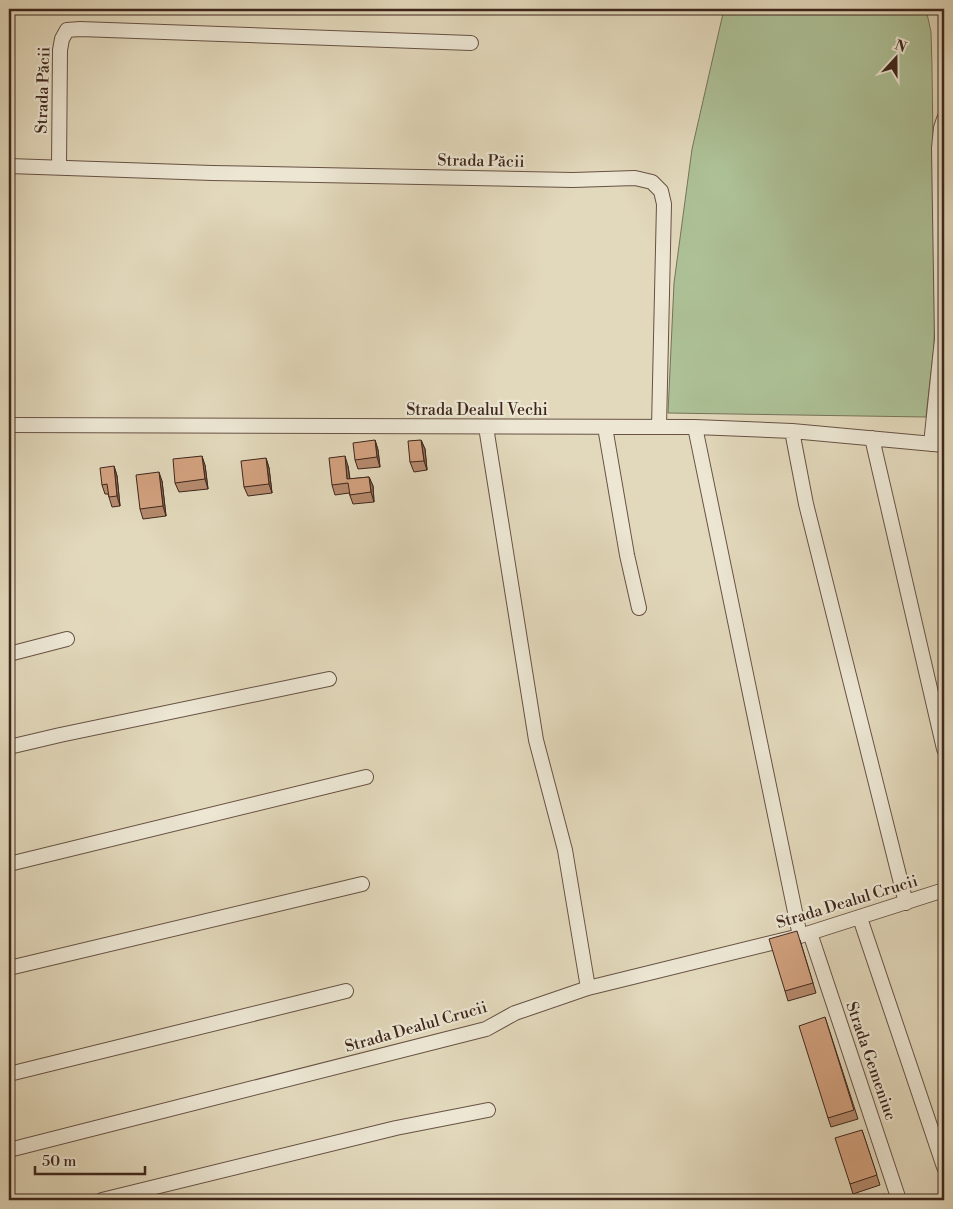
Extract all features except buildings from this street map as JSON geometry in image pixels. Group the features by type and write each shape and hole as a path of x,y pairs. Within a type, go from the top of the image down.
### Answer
{"street":[{"name":"Strada Păcii","path":"59,166 60,50 62,39 67,30 80,28 471,43"},
{"path":"938,444 942,339 939,148 944,119"},
{"name":"Strada Păcii","path":"9,166 544,179 636,178 652,182 661,191 664,204 659,427"},
{"name":"Strada Dealul Vechi","path":"9,425 695,427 792,431 938,444"},
{"path":"486,427 536,740 565,850 588,988"},
{"path":"605,427 627,555 639,608"},
{"name":"Strada Gemeniuc","path":"695,427 805,935 899,1200"},
{"path":"792,431 806,504 906,903"},
{"path":"872,438 944,749"},
{"path":"9,654 67,639"},
{"path":"9,747 329,679"},
{"path":"9,864 366,778"},
{"path":"9,968 362,884"},
{"name":"Strada Dealul Crucii","path":"9,1150 486,1028 515,1013 588,988 805,935 944,890"},
{"path":"860,918 944,1167"},
{"path":"9,1074 346,991"},
{"path":"102,1200 396,1128 488,1110"}],"green space":[{"path":"724,9 926,9 931,32 935,305 934,346 926,417 668,413 674,283 692,149"}]}
